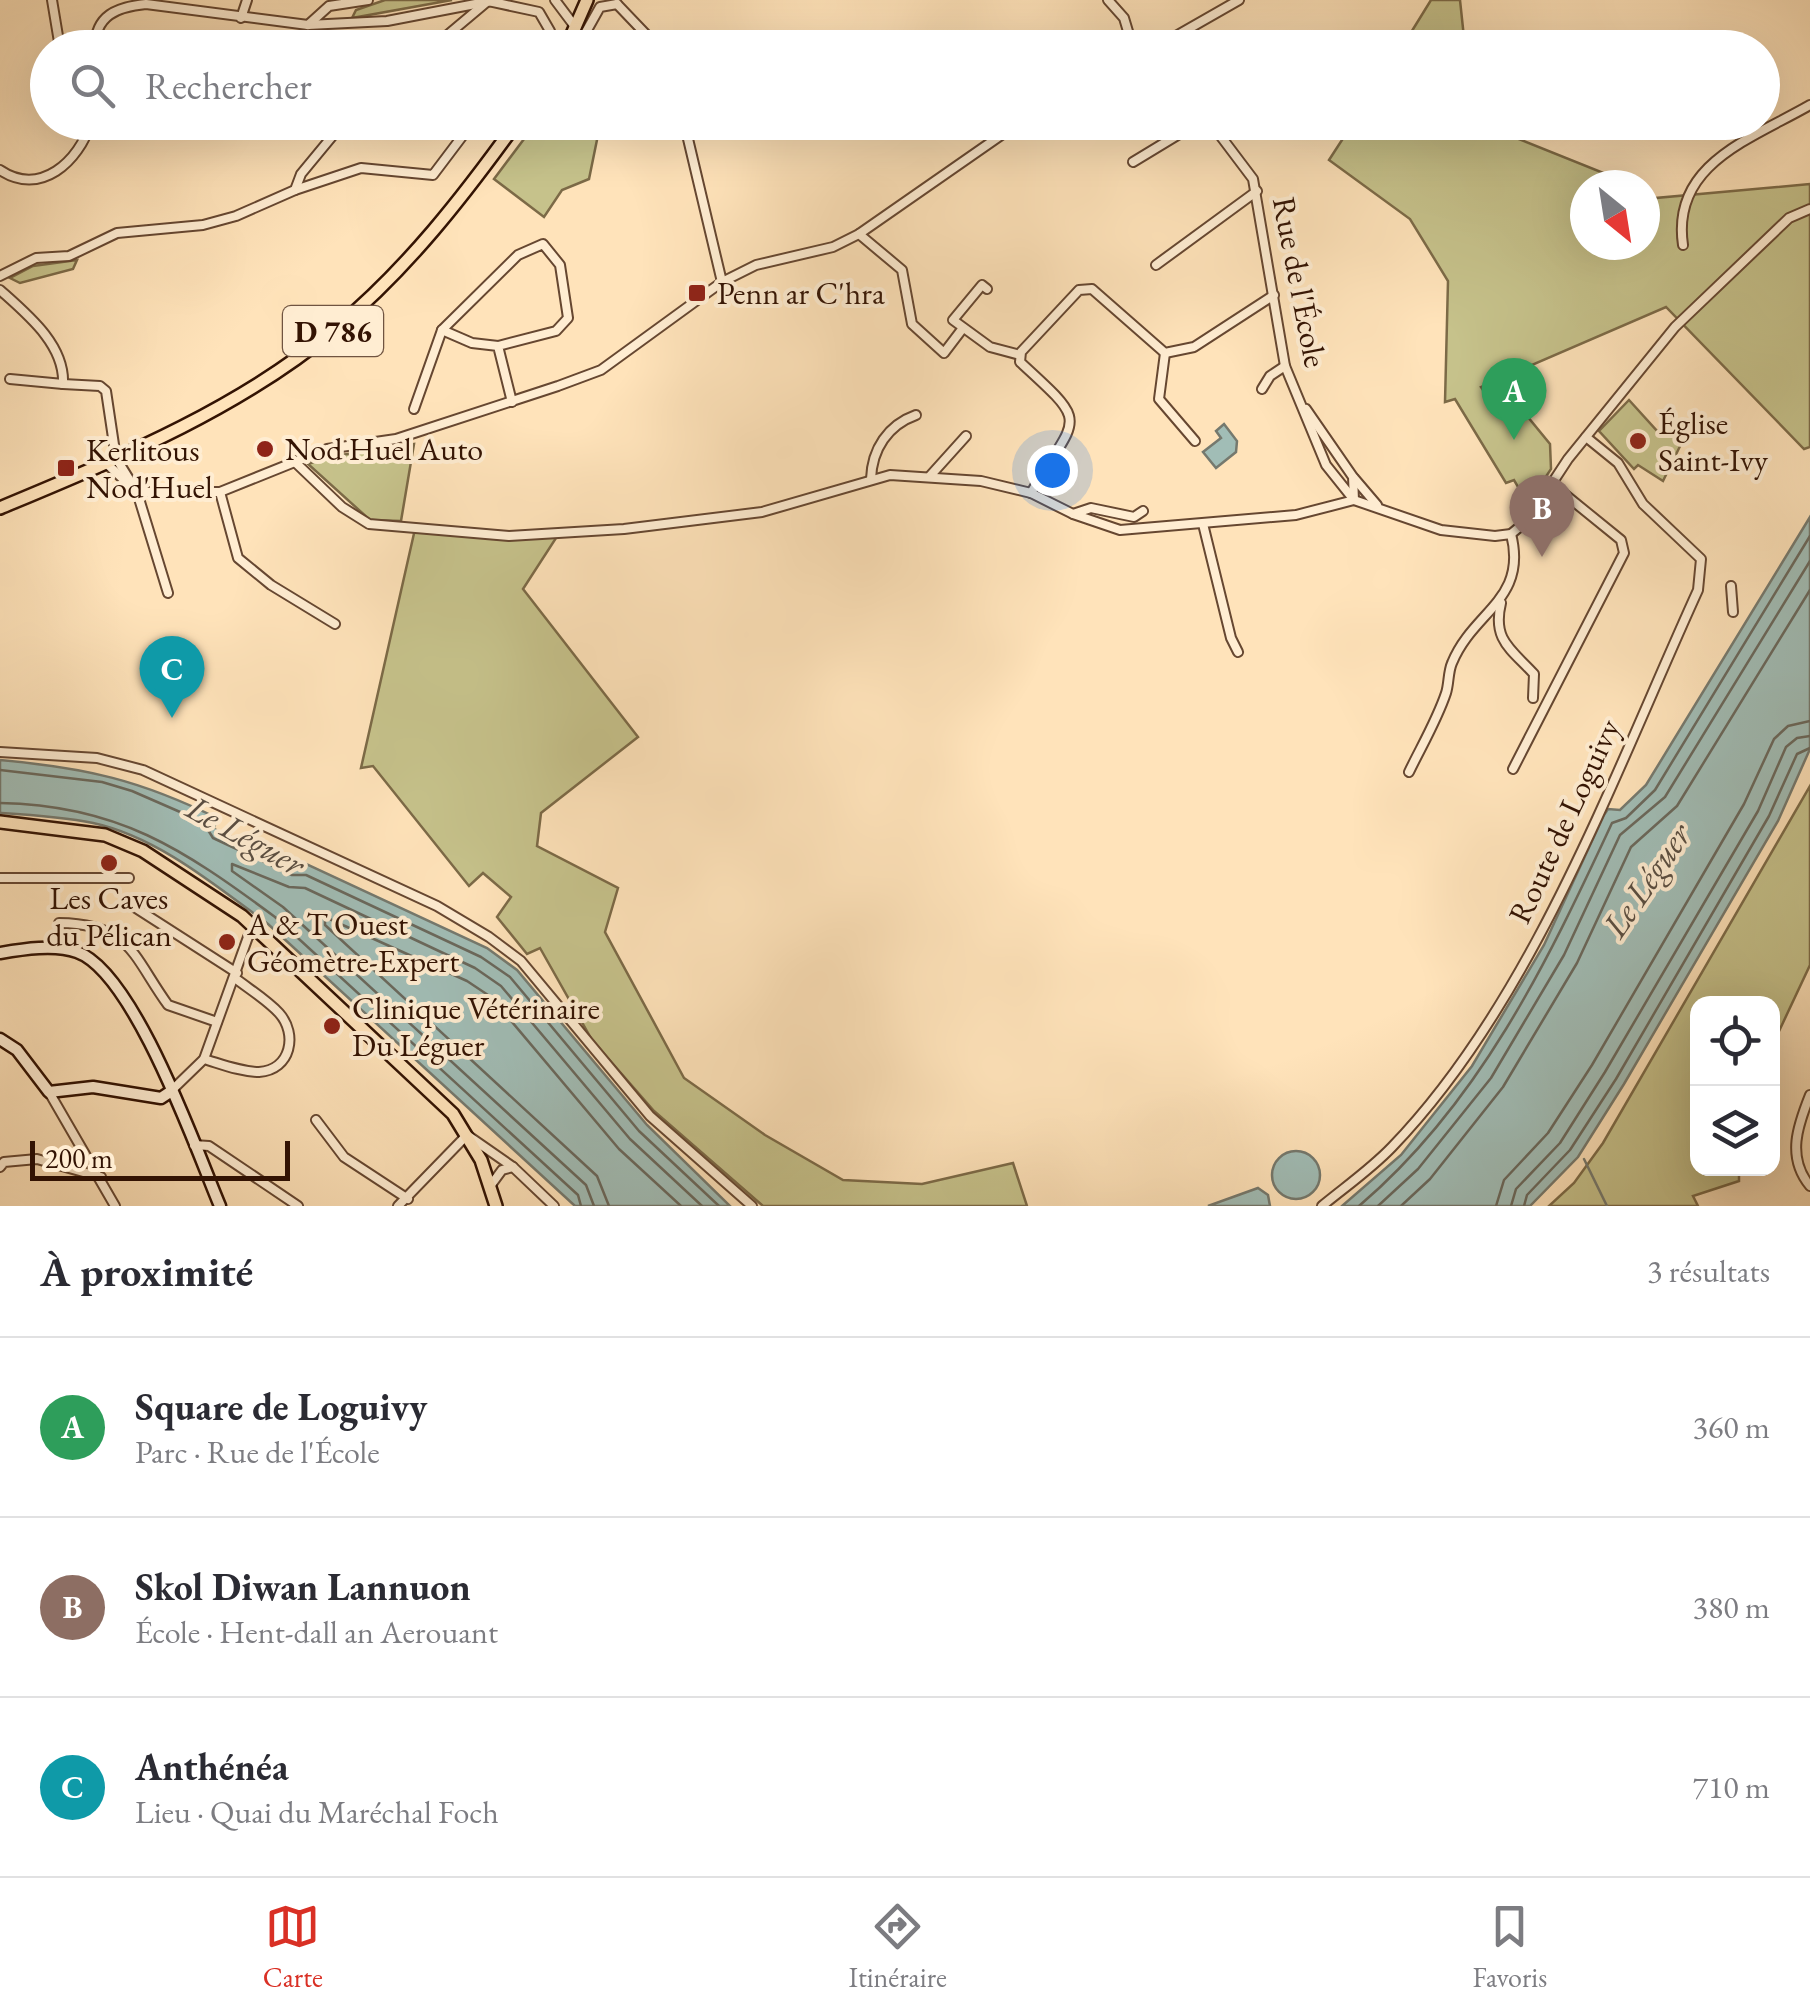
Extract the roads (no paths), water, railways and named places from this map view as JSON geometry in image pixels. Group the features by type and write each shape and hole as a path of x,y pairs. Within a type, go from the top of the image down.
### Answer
{"main road":[{"path":"576,28 587,0"},
{"name":"D 786","path":"0,505 110,460 258,384 334,329 407,262 505,140"},
{"path":"0,822 105,836 143,851 256,928 428,1086 467,1135 496,1206"},
{"path":"0,953 78,952 105,969 129,1002 220,1206"},
{"path":"0,1039 17,1050 49,1092 93,1087 161,1098 170,1092"}],"street":[{"path":"52,0 57,30"},
{"path":"241,18 247,0"},
{"path":"308,25 329,6 368,0"},
{"path":"95,30 106,16 123,6 146,4 308,25 387,20 496,0"},
{"path":"555,0 576,28"},
{"path":"576,28 579,0"},
{"path":"1108,0 1124,18 1128,30"},
{"path":"1186,30 1239,0"},
{"path":"453,30 488,1"},
{"path":"488,1 539,12 549,30"},
{"path":"587,30 600,7 618,2 643,30"},
{"path":"1780,123 1810,105"},
{"path":"0,170 33,182 55,173 71,160 81,140"},
{"path":"295,190 301,174 329,140"},
{"path":"0,276 36,258 69,256 117,234 203,225 236,216 360,168 433,175 459,140"},
{"path":"688,140 722,282"},
{"path":"138,492 220,492 327,449 396,439 600,370 722,282 756,264 833,247 859,234 994,140"},
{"path":"1133,162 1169,140"},
{"name":"Rue de l'École","path":"1225,140 1245,164 1257,191 1285,366 1326,465 1354,500"},
{"path":"1683,245 1683,202 1702,171 1753,140"},
{"path":"1156,265 1257,191"},
{"path":"296,463 342,506 368,524 509,536 624,529 762,512 870,479 930,476 1031,493 1073,514 1120,530 1296,515 1354,500 1441,530 1511,534 1528,520 1586,438 1675,327 1790,218 1810,208"},
{"path":"859,234 902,270 912,324 944,353 963,328"},
{"path":"414,408 442,330 518,256 544,244 560,265 568,318 556,331 498,346 472,343 442,330"},
{"path":"986,289 982,285 953,320 990,347 1020,359 1070,408 1072,423 1031,493"},
{"path":"1020,359 1079,290 1092,288 1165,353"},
{"path":"0,290 60,352 63,384"},
{"path":"1165,353 1194,347 1274,295"},
{"path":"498,346 512,402"},
{"path":"1165,353 1159,400 1195,441"},
{"path":"1262,389 1270,376 1285,366"},
{"path":"10,380 100,386 106,391 110,460 138,492 168,593"},
{"name":"Rue de l'École","path":"1302,406 1371,501 1408,521"},
{"path":"870,479 881,442 903,419 916,414"},
{"path":"930,476 966,436"},
{"name":"Route de Loguivy","path":"1322,1206 1392,1148 1470,1053 1524,967 1698,590 1700,559 1690,544 1644,504 1618,463 1586,438"},
{"path":"1352,476 1354,500"},
{"path":"1513,769 1624,553 1621,540 1552,484"},
{"path":"220,492 238,558 271,586 336,624"},
{"path":"1073,514 1091,508 1134,517 1142,511"},
{"path":"1203,524 1238,652"},
{"path":"1511,534 1515,550 1512,580 1496,622 1504,648 1534,674 1532,698"},
{"path":"1731,586 1733,612"},
{"path":"1409,772 1446,695 1452,664 1474,626 1501,603"},
{"path":"0,752 97,758 143,770 437,906 522,961 584,1042 650,1116 752,1206"},
{"path":"0,878 129,878"},
{"path":"128,903 236,976 280,1013 291,1032 290,1047 282,1062 262,1072 204,1059"},
{"path":"59,923 108,930 137,952 168,1006 216,1022"},
{"path":"170,1092 204,1059 248,937 256,928"},
{"path":"49,1092 115,1206"},
{"path":"1810,1094 1795,1144 1801,1174 1810,1186"},
{"path":"316,1120 344,1156 408,1199"},
{"path":"398,1206 467,1135 512,1167 554,1206"},
{"path":"194,1145 209,1146 298,1206"},
{"path":"0,1167 4,1162 37,1160 102,1178"},
{"path":"490,1185 502,1170 512,1167"}],"water":[{"path":"1224,424 1237,441 1236,452 1216,468 1203,452 1221,438 1216,431"},
{"name":"Le Léguer","path":"1810,517 1810,749 1778,821 1578,1157 1530,1206 1342,1206 1401,1155 1472,1066 1544,945 1604,815 1608,809 1620,810 1646,785"},
{"path":"0,760 87,772 164,794 219,819 216,828 297,866 300,861 487,948 517,970 647,1125 730,1206 575,1206 268,924 207,879 163,851 117,830 70,819 0,813"},
{"path":"1296,1151 1313,1158 1320,1175 1313,1192 1296,1199 1279,1192 1272,1175 1279,1158"},
{"path":"1258,1188 1268,1195 1270,1206 1208,1206"}],"waterway":[{"path":"1584,1159 1607,1206"}],"place":[{"name":"Penn ar C'hra","path":"697,293"},
{"name":"Square de Loguivy","path":"1514,440"},
{"name":"Église Saint-Ivy","path":"1638,441"},
{"name":"Nod Huel Auto","path":"265,449"},
{"name":"Kerlitous Nod'Huel","path":"66,468"},
{"name":"Skol Diwan Lannuon","path":"1542,557"},
{"name":"Anthénéa","path":"172,718"},
{"name":"Les Caves du Pélican","path":"109,863"},
{"name":"A & T Ouest Géomètre-Expert","path":"227,942"},
{"name":"Clinique Vétérinaire Du Léguer","path":"332,1026"}]}
